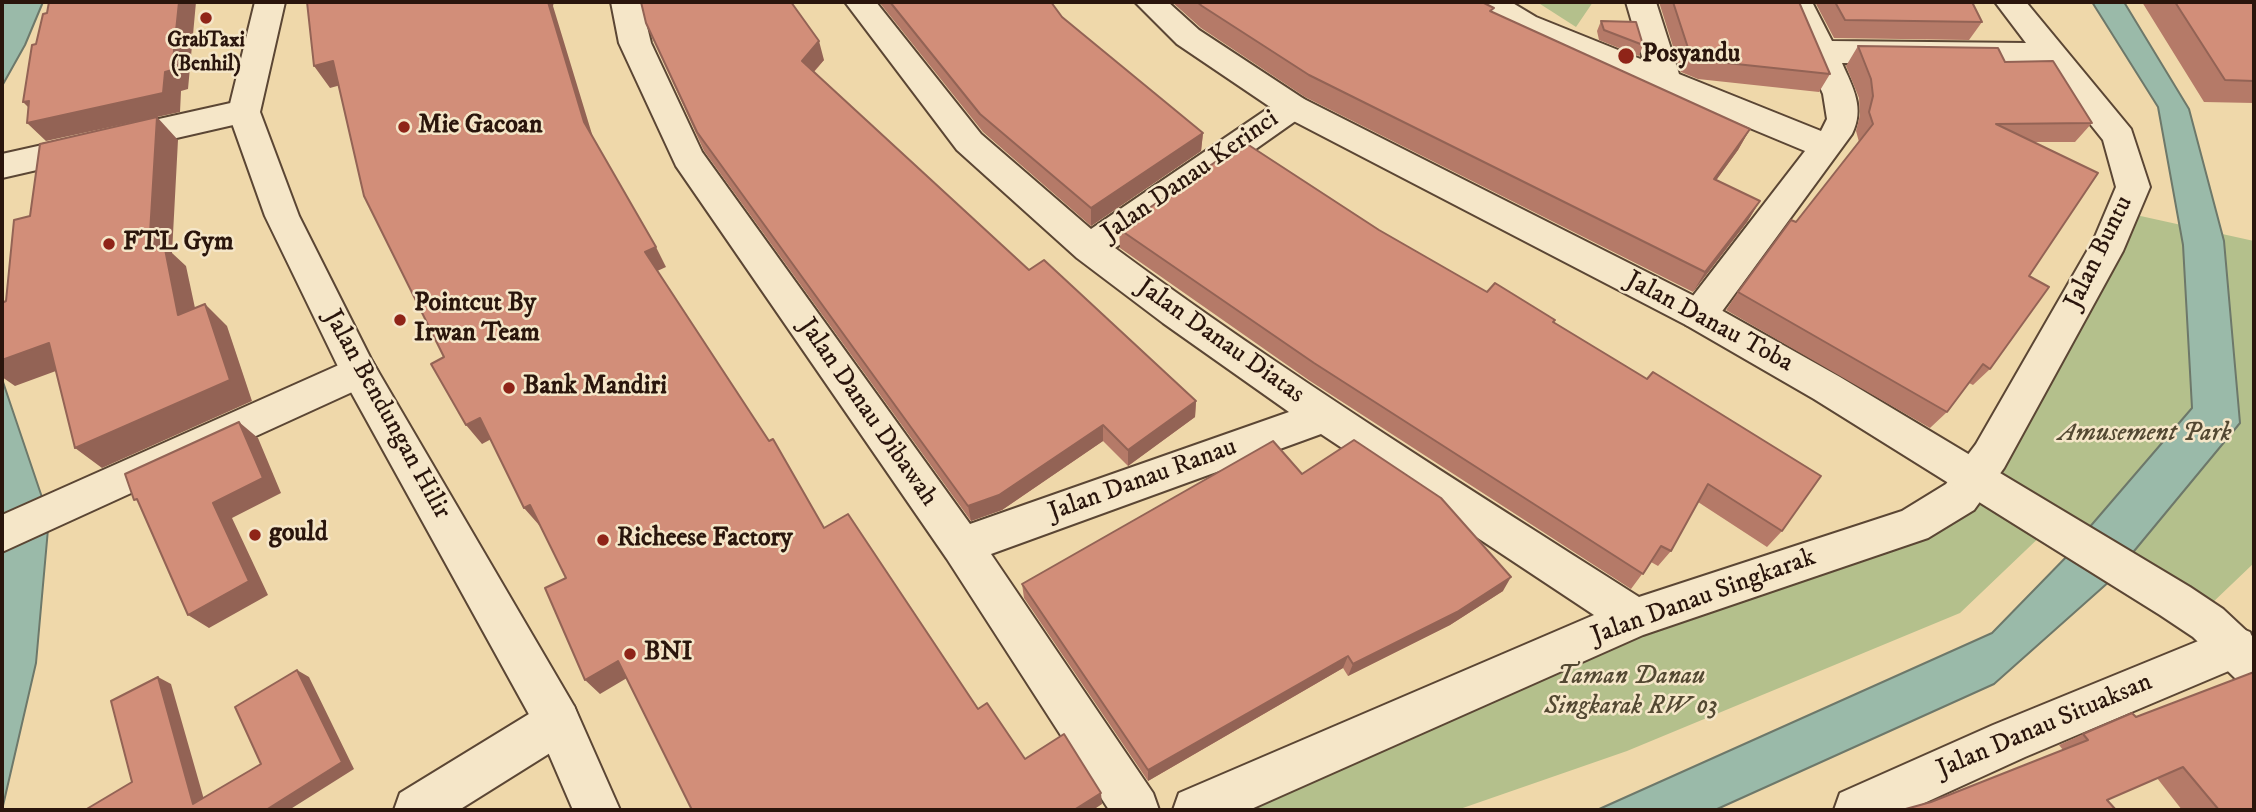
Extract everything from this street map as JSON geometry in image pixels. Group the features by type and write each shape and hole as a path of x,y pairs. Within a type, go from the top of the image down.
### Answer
{"street":[{"path":"2,166 244,112 270,2"},
{"name":"Jalan Danau Dibawah","path":"626,2 635,43 688,157 962,546 1136,810"},
{"name":"Jalan Danau Diatas","path":"860,2 969,142 1089,248 1176,313 1325,416 1635,618"},
{"name":"Jalan Danau Toba","path":"1150,2 1188,37 1293,107 1699,316 1827,388 2175,601 2208,623 2244,657"},
{"path":"1489,2 1525,24 1666,84 1826,146"},
{"path":"1641,2 1666,84"},
{"path":"1699,316 1836,134 1843,120 1842,104 1797,2"},
{"name":"Jalan Buntu","path":"1992,489 2112,241 2133,187 2119,137 2010,2"},
{"path":"1819,52 2053,54"},
{"name":"Jalan Danau Kerinci","path":"1089,248 1293,107"},
{"name":"Jalan Bendungan Hilir","path":"244,112 282,216 359,372 558,722 597,810"},
{"path":"2,534 102,491 359,372"},
{"name":"Jalan Danau Ranau","path":"962,546 1325,416"},
{"name":"Jalan Danau Singkarak","path":"1196,810 1635,618 1914,525 1960,497 1992,489"},
{"name":"Jalan Danau Situaksan","path":"1857,810 2009,741 2244,657"},
{"path":"417,810 558,722"}],"green space":[{"path":"1537,2 1593,2 1576,27"},
{"name":"Amusement Park","path":"2136,215 2254,241 2254,563 2210,605 2001,475"},
{"name":"Taman Danau Singkarak RW 03","path":"1978,490 2047,530 1960,613 1627,751 1457,810 1252,810 1519,683"}],"shaded area":[{"path":"2,2 43,2 25,45 2,86"},
{"path":"2092,2 2124,2 2189,109 2224,241 2240,423 2130,556 2088,529 2192,408 2183,245 2158,107"},
{"path":"2,379 49,518 36,663 2,810"},
{"path":"2072,551 2111,580 1994,684 1715,810 1597,810 1992,633"}],"building":[{"path":"49,2 179,2 172,70 165,72 163,93 27,123 29,101 23,102 32,45 36,44 43,14 47,13"},
{"path":"307,2 548,2 584,122 656,247 645,252 769,441 773,439 824,528 848,514 978,709 987,703 1025,759 1064,734 1101,793 1074,810 692,810 618,661 585,680 545,588 566,578 530,505 524,508 480,418 466,425 431,364 444,357 364,196 333,61 314,66"},
{"path":"641,2 791,2 819,41 802,61 1029,270 1044,260 1196,401 1128,450 1103,425 999,495 968,506 697,132 646,23"},
{"path":"890,2 1051,2 1062,17 1203,133 1091,208 980,114"},
{"path":"1197,2 1482,2 1494,8 1490,11 1750,129 1714,179 1760,201 1705,272 1309,75"},
{"path":"1673,2 1799,2 1830,74 1708,61 1690,54"},
{"path":"1835,2 1972,2 1982,22 1845,20"},
{"path":"2175,2 2254,2 2254,81 2225,80"},
{"path":"1601,21 1636,22 1643,45 1604,30"},
{"path":"1858,46 1998,48 2005,62 2053,61 2092,123 1996,124 2098,173 2029,276 2049,287 1990,369 1983,364 1947,412 1738,292 1791,220 1796,222 1873,124 1869,112 1873,96 1871,79"},
{"path":"157,117 149,250 164,244 178,315 205,304 230,380 75,448 49,343 2,360 2,303 6,301 14,220 30,216 40,144"},
{"path":"1244,142 1379,230 1487,292 1495,283 1647,379 1653,372 1821,476 1782,531 1708,484 1671,551 1661,546 1643,574 1314,363 1119,229"},
{"path":"239,422 263,478 213,503 249,581 188,615 137,499 134,500 125,474"},
{"path":"1354,440 1441,498 1511,577 1457,612 1353,664 1348,656 1148,770 1022,584 1273,441 1302,474"},
{"path":"297,670 342,762 266,810 85,810 132,782 111,701 158,677 193,804 261,764 235,707"},
{"path":"2254,672 2254,810 2219,810 2183,767 2107,800 2116,810 1902,810 1931,802 2088,740 2083,734 2132,713 2136,717"}],"place":[{"name":"GrabTaxi (Benhil)","path":"206,18"},
{"name":"Posyandu","path":"1626,56"},
{"name":"Mie Gacoan","path":"404,127"},
{"name":"FTL Gym","path":"109,244"},
{"name":"Pointcut By Irwan Team","path":"400,320"},
{"name":"Bank Mandiri","path":"509,388"},
{"name":"gould","path":"255,535"},
{"name":"Richeese Factory","path":"603,540"},
{"name":"BNI","path":"630,654"}]}
